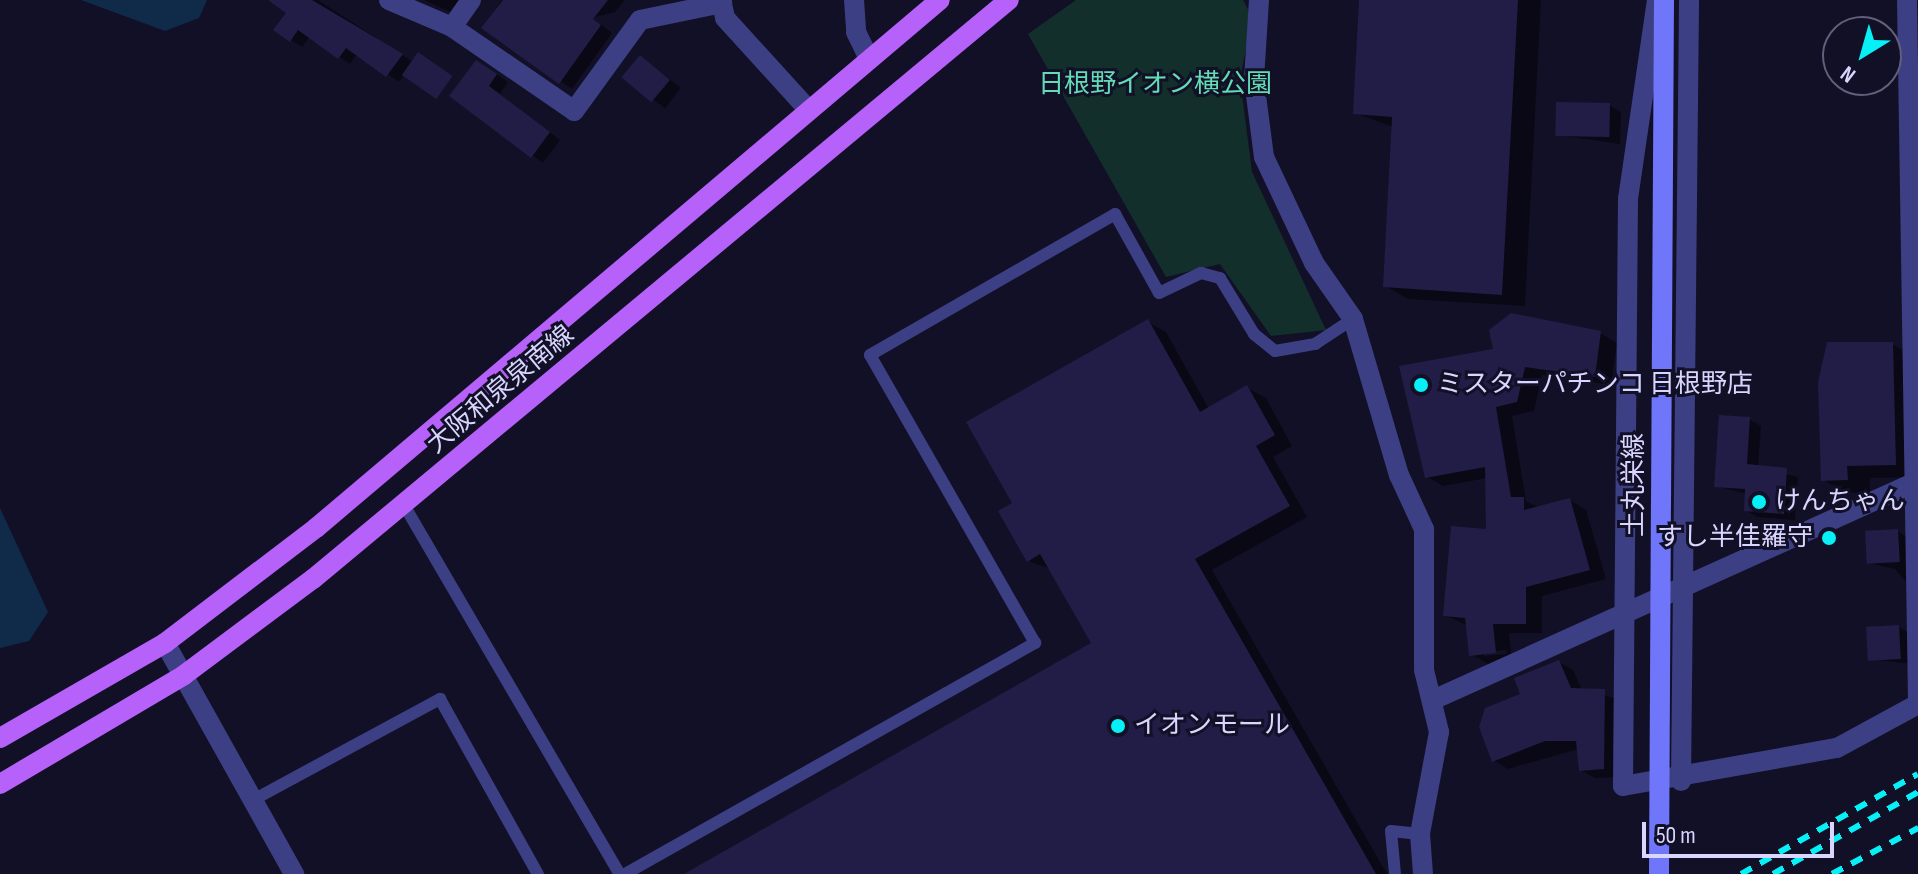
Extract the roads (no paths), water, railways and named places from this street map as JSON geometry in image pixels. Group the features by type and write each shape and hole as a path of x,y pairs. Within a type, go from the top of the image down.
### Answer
{"main road":[{"name":"大阪和泉泉南線","path":"0,738 165,643 316,528 807,108 940,0"},
{"name":"大阪和泉泉南線","path":"0,784 184,675 404,505 855,121 1009,0"},
{"name":"土丸栄線","path":"1659,874 1664,0"}],"street":[{"path":"389,0 452,27 574,111 640,20 722,2 725,18 807,108"},
{"path":"452,27 471,0"},
{"path":"854,0 856,32 868,57"},
{"path":"1259,0 1254,80 1264,157 1308,252 1353,319 1399,475 1424,529 1424,670 1435,699 1439,732 1420,834 1423,874"},
{"path":"1657,0 1628,199 1623,786 1681,781 1837,748 1918,704 1913,53 1907,0"},
{"path":"1681,781 1689,0"},
{"path":"1435,699 1915,482"},
{"path":"165,643 294,874"}],"lane":[{"path":"404,505 622,874 1035,643 870,355 1115,214 1159,293 1201,273 1220,278 1254,334 1275,351 1315,344 1353,319"},
{"path":"253,800 440,699 538,874"},
{"path":"1395,874 1391,831 1420,834"}],"water":[{"path":"81,0 207,0 199,18 165,31"},
{"path":"0,508 48,612 29,641 0,648"}],"railway":[{"path":"1741,874 1918,774"},
{"path":"1773,874 1918,792"},
{"path":"1832,874 1918,828"}],"place":[{"name":"ミスターパチンコ 日根野店","path":"1421,385"},
{"name":"けんちゃん","path":"1759,502"},
{"name":"すし半佳羅守","path":"1829,538"},
{"name":"イオンモール","path":"1118,726"}],"park label":[{"name":"日根野イオン横公園","path":"1155,85"}]}
